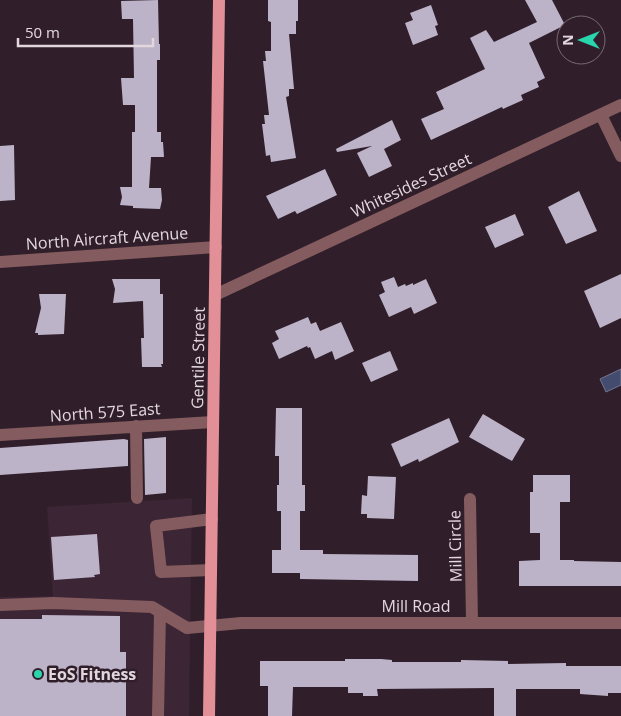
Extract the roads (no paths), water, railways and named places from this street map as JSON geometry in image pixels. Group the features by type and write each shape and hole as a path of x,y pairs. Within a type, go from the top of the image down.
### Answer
{"main road":[{"name":"Gentile Street","path":"210,716 219,0"}],"street":[{"name":"Whitesides Street","path":"215,295 621,105"},
{"path":"601,115 621,156"},
{"name":"North Aircraft Avenue","path":"0,262 216,247"},
{"name":"North 575 East","path":"0,435 213,422"},
{"path":"136,426 137,498"},
{"name":"Mill Circle","path":"470,499 472,622"},
{"path":"211,570 161,572 156,526 212,519"},
{"name":"Mill Road","path":"0,605 54,603 152,607 187,628 251,623 621,623"},
{"path":"158,716 160,613"}],"water":[{"path":"621,369 621,385 606,392 600,379"}],"place":[{"name":"EoS Fitness","path":"38,674"}]}
